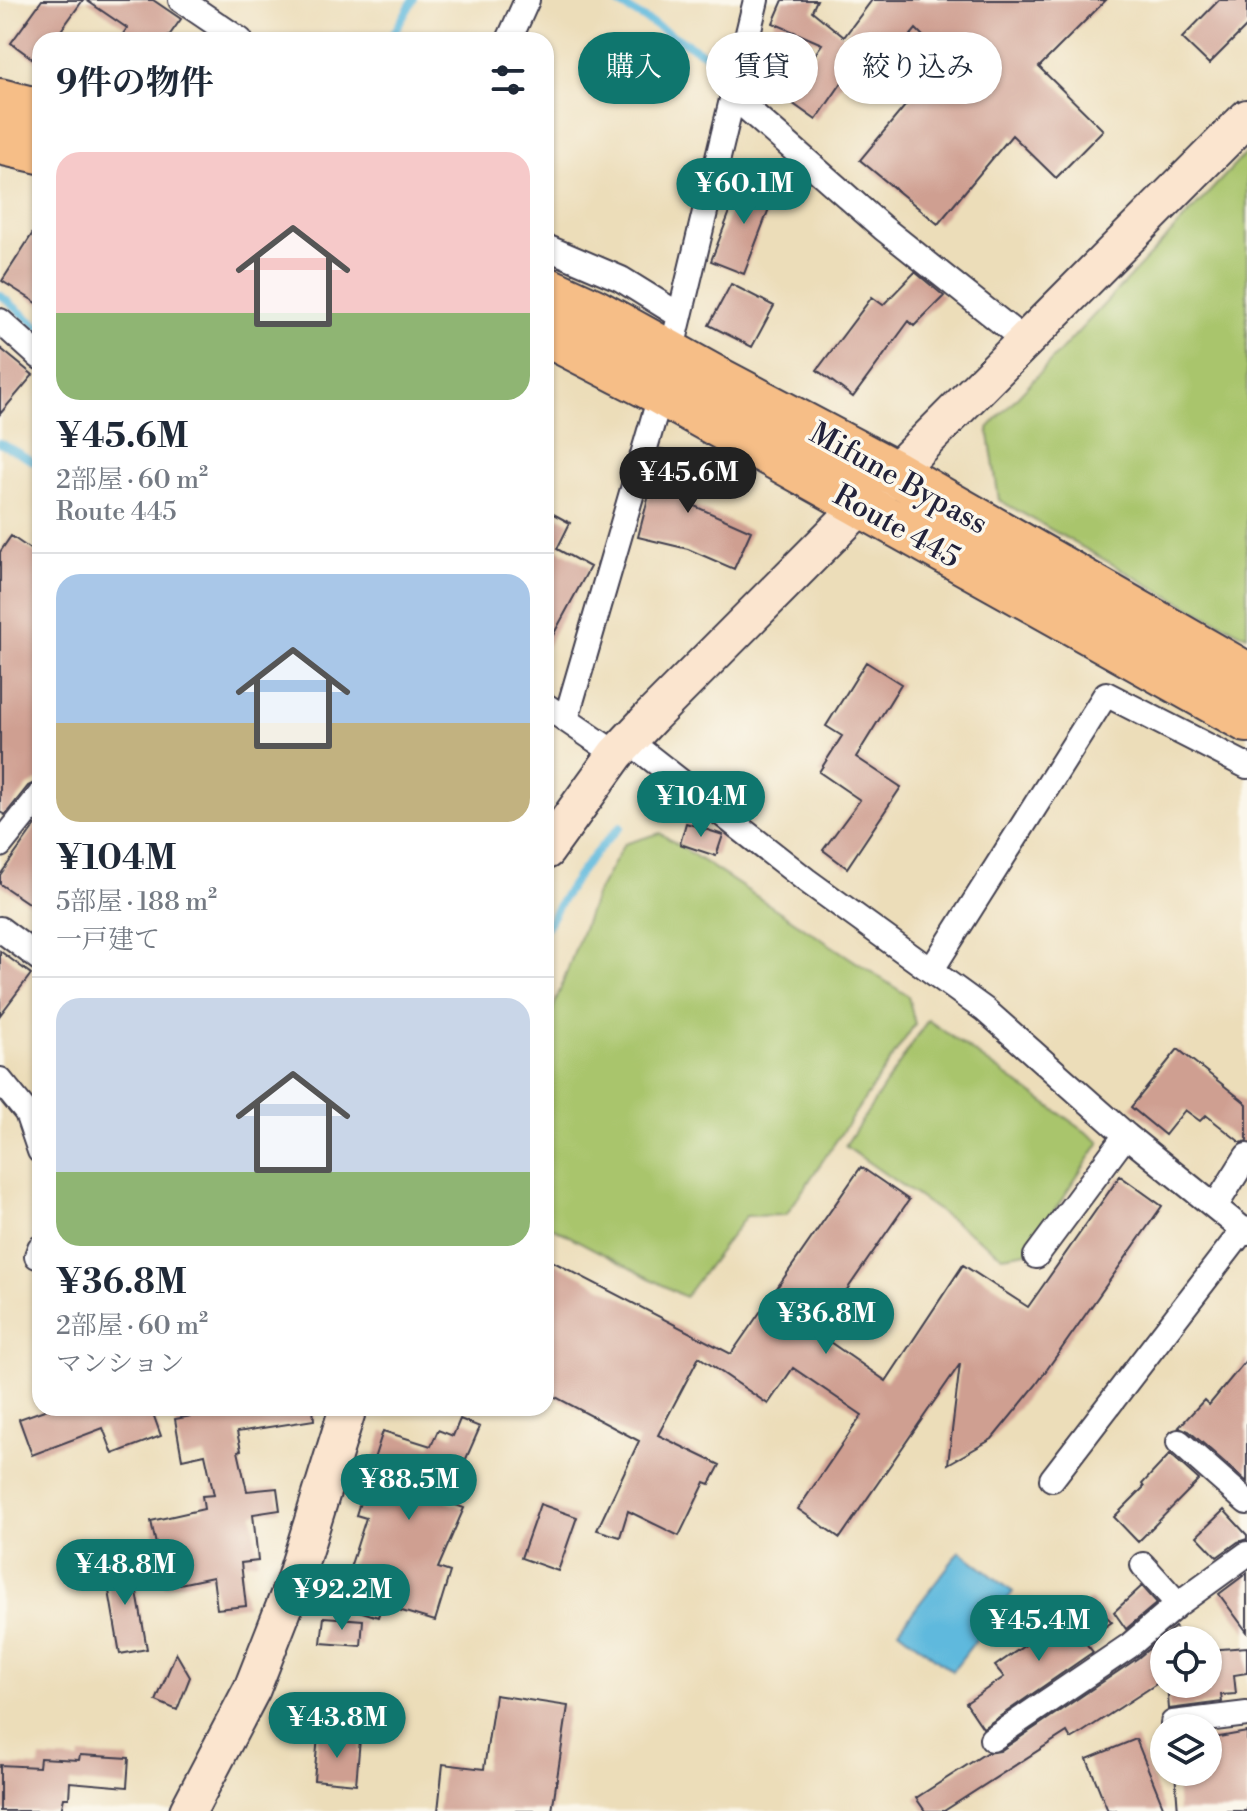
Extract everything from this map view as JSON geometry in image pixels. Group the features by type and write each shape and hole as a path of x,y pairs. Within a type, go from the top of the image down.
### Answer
{"highway":[{"path":"0,101 32,109"},
{"path":"0,142 32,149"},
{"name":"Mifune Bypass","path":"554,293 594,311 895,473 1247,675"},
{"name":"Route 445","path":"554,335 670,354 862,506 1247,720"}],"street":[{"path":"181,0 228,32"},
{"path":"513,32 527,0"},
{"path":"749,32 756,0"},
{"path":"732,104 670,354 556,713 623,747 890,942 932,969 985,1010 1126,1135 1245,1231 1052,1479"},
{"path":"742,104 883,228 1025,341"},
{"path":"554,840 623,747 760,605 1247,118"},
{"path":"554,250 621,279 670,354"},
{"path":"0,321 32,350"},
{"path":"932,969 1106,694 1247,766"},
{"path":"0,845 32,805"},
{"path":"0,929 32,953"},
{"path":"0,1080 27,1113 32,1128"},
{"path":"1036,1256 1126,1135"},
{"path":"1216,1205 1247,1156"},
{"path":"188,1811 252,1689 294,1582 346,1416"},
{"path":"1179,1442 1247,1502"},
{"path":"992,1739 1129,1646 1178,1604 1247,1554"},
{"path":"1143,1565 1178,1604"},
{"path":"1222,1717 1247,1714"}],"green space":[{"path":"1247,152 1247,636 1167,595 999,500 988,428"},
{"path":"660,833 908,996 915,1024 786,1215 746,1216 685,1297 554,1228 554,1006 595,896 624,844"},
{"path":"928,1020 1100,1142 1027,1252 1003,1256 845,1146"}],"water":[{"path":"960,1551 1013,1592 952,1671 899,1630"}],"building":[{"path":"42,0 83,0 60,32 32,32 32,58 11,43"},
{"path":"86,0 153,0 181,19 172,32 124,32 127,28"},
{"path":"783,0 817,0 812,11 838,32 834,32 834,94 816,120 793,104 818,104 818,50 822,44 818,42 818,32 794,32 773,23"},
{"path":"872,0 1106,0 1039,67 1103,130 1056,178 1012,135 938,224 860,160 907,104 1002,104 1002,32 919,32 916,29 914,32 848,32"},
{"path":"1219,0 1247,0 1247,26 1209,64 1182,38"},
{"path":"743,178 776,190 744,274 711,261"},
{"path":"32,234 32,300 2,281"},
{"path":"915,272 944,296 914,326 909,321 853,397 817,370 872,297 883,305"},
{"path":"731,284 774,306 752,347 709,325"},
{"path":"0,348 32,376 0,414"},
{"path":"661,449 699,459 689,495 694,497 692,505 751,531 734,569 688,549 638,537"},
{"path":"554,514 570,523 557,549 590,567 554,633"},
{"path":"11,536 32,550 32,784 5,815 0,812 0,552"},
{"path":"866,662 901,684 856,757 901,787 847,868 823,850 860,800 819,772 842,736 826,726"},
{"path":"686,823 723,835 716,856 680,844"},
{"path":"32,830 32,906 0,884 0,875"},
{"path":"0,951 31,974 0,1015"},
{"path":"1178,1049 1247,1104 1247,1141 1241,1143 1206,1115 1200,1121 1185,1110 1165,1135 1131,1107"},
{"path":"861,1167 909,1200 817,1333 886,1381 963,1265 1028,1307 1120,1176 1162,1206 1036,1385 992,1439 948,1464 960,1364 840,1538 798,1509 862,1415 793,1368 768,1404 699,1357 658,1435 720,1465 710,1484 705,1482 679,1536 628,1511 620,1537 597,1530 639,1441 554,1396 554,1262 731,1354"},
{"path":"1247,1359 1247,1482 1189,1431 1179,1427 1204,1400 1209,1405"},
{"path":"32,1414 154,1416 161,1436 113,1454 103,1428 32,1455 19,1419"},
{"path":"191,1416 314,1416 314,1420 237,1432 247,1491 277,1488 280,1510 253,1514 258,1561 241,1563 246,1606 217,1609 213,1577 165,1587 151,1521 204,1509 202,1496 214,1495 205,1454 182,1459 175,1419"},
{"path":"460,1419 480,1427 447,1502 464,1508 438,1568 450,1572 435,1621 382,1605 378,1617 356,1610 364,1586 346,1580 366,1518 356,1515 383,1431 431,1446 438,1430 453,1436"},
{"path":"1170,1454 1199,1480 1138,1542 1114,1517 1144,1487 1142,1484"},
{"path":"540,1504 577,1517 558,1571 521,1558"},
{"path":"1224,1510 1247,1535 1247,1539 1217,1557 1197,1536"},
{"path":"118,1556 136,1586 147,1649 120,1654 108,1585 98,1568"},
{"path":"1247,1573 1247,1632 1219,1594"},
{"path":"1142,1586 1157,1603 1126,1629 1114,1612"},
{"path":"1090,1600 1112,1622 1084,1641 1093,1652 983,1728 966,1703 1004,1677 995,1666"},
{"path":"324,1617 363,1620 361,1646 321,1643"},
{"path":"1247,1647 1247,1673 1234,1675 1236,1694 1222,1695 1222,1649"},
{"path":"1150,1648 1150,1688 1071,1739 1067,1732 944,1811 925,1811 916,1798 986,1753 1000,1751"},
{"path":"176,1653 190,1677 177,1710 156,1701"},
{"path":"495,1695 568,1706 552,1811 438,1811 443,1764 484,1769"},
{"path":"1168,1698 1221,1698 1222,1702 1169,1709"},
{"path":"1247,1732 1247,1811 1178,1811 1176,1786 1222,1786 1222,1736"},
{"path":"318,1736 360,1739 356,1784 314,1780"},
{"path":"1136,1739 1150,1774 1150,1786 1155,1786 1165,1811 1108,1811 1087,1759"},
{"path":"80,1755 129,1758 127,1787 70,1782 69,1798 64,1798 61,1811 0,1811 0,1765 39,1767 40,1758 79,1760"}],"waterway":[{"path":"395,32 413,0"},
{"path":"613,0 706,55"},
{"path":"0,295 32,321"},
{"path":"0,443 32,461"},
{"path":"554,914 579,874 620,827"}]}
